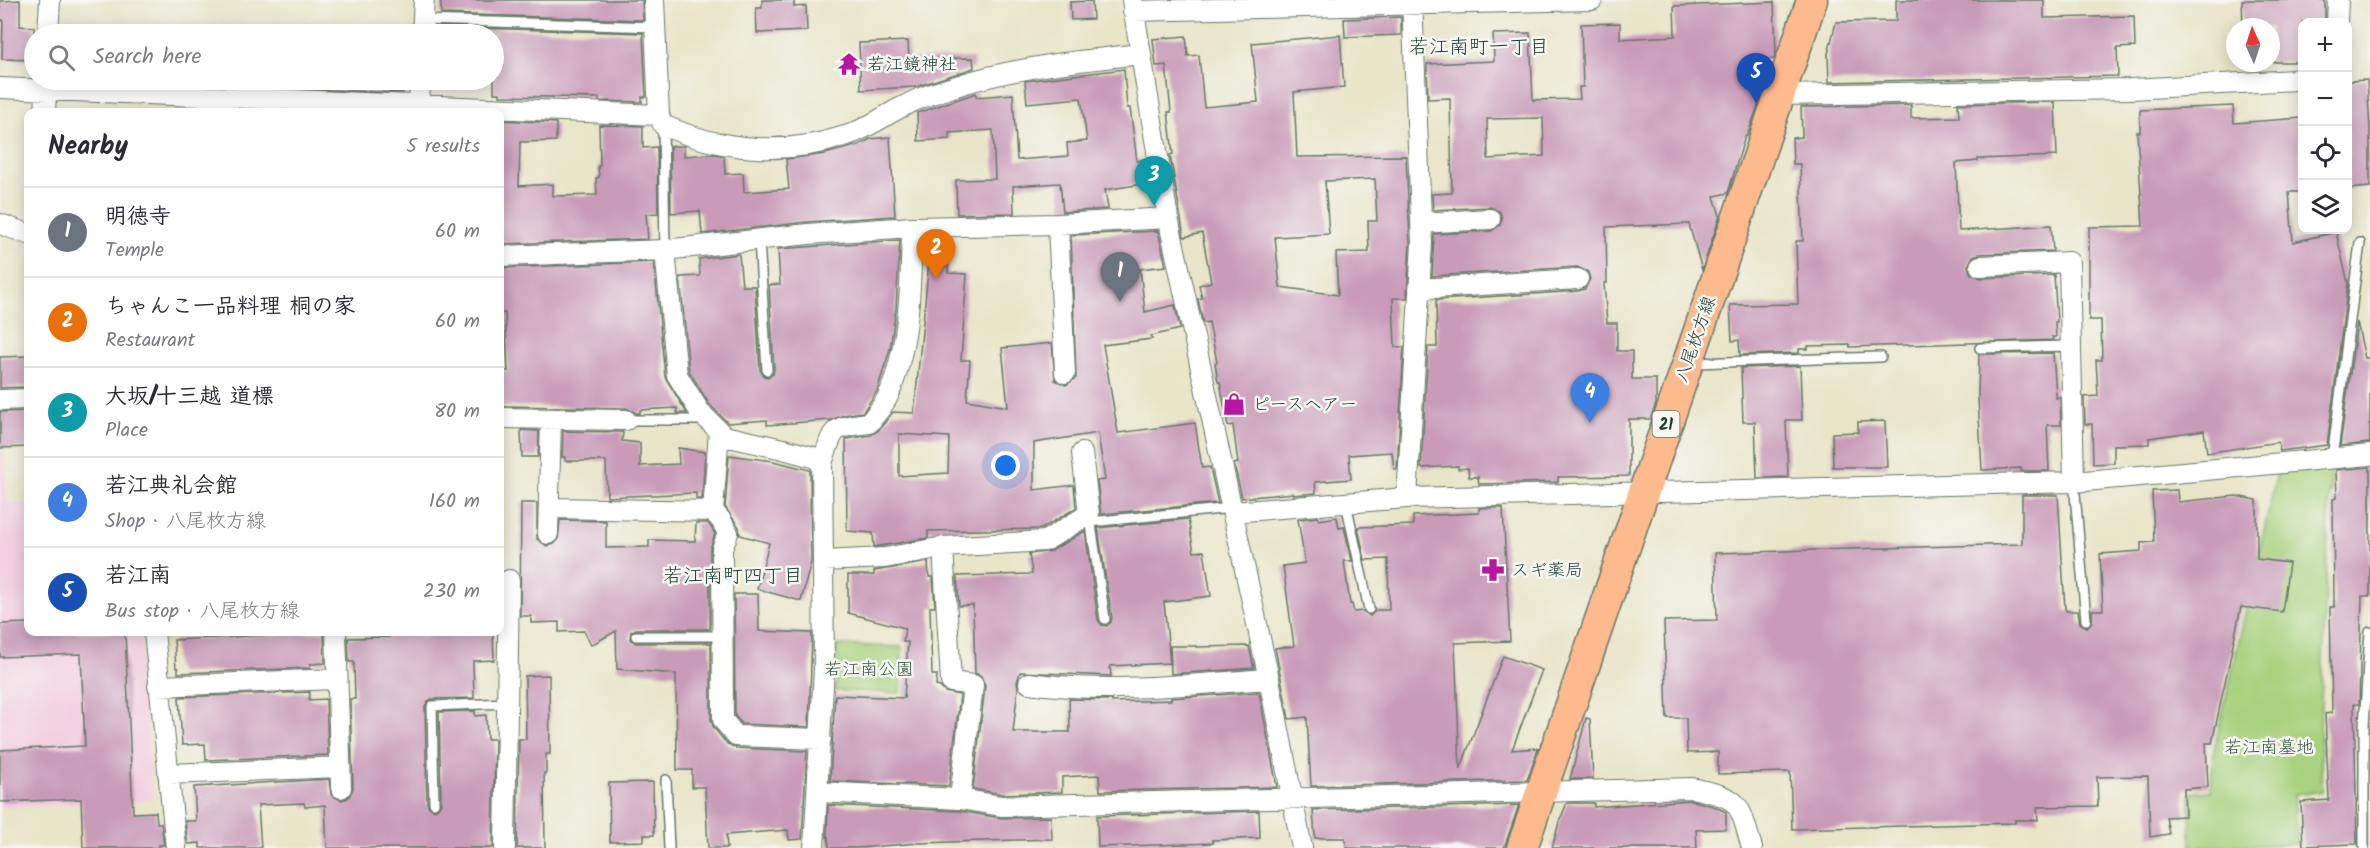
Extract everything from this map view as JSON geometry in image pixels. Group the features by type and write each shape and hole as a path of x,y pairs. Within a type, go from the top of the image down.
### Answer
{"main road":[{"name":"八尾枚方線","path":"1522,848 1812,0"}],"street":[{"path":"49,24 50,0"},
{"path":"422,24 424,0"},
{"path":"654,0 661,120"},
{"path":"1302,848 1269,679 1168,218 1133,6 1592,0"},
{"path":"2337,18 2338,0"},
{"path":"1407,498 1421,223 1412,3"},
{"path":"504,113 661,120 716,144 755,149 797,147 847,136 909,103 954,87 1015,70 1141,54"},
{"path":"1779,95 2131,89 2298,78"},
{"path":"0,88 24,86"},
{"path":"45,108 47,90"},
{"path":"136,90 404,108"},
{"path":"419,108 420,90"},
{"path":"504,256 665,250 912,227 1058,224 1168,218"},
{"path":"1421,223 1490,219"},
{"path":"0,224 24,233"},
{"path":"1058,224 1065,373"},
{"path":"814,848 824,668 822,463 833,432 840,427 869,423 889,394 900,353 910,299 912,227"},
{"path":"665,250 677,375 700,412 724,436 813,457 822,463"},
{"path":"1980,266 2069,262 2074,482"},
{"path":"1419,289 1578,279"},
{"path":"0,400 24,399"},
{"path":"504,418 626,420"},
{"path":"548,534 551,419"},
{"path":"714,426 713,511 728,533 722,549 723,720 736,736 821,739"},
{"path":"823,561 885,558 943,547 1046,541 1090,518 1082,453"},
{"path":"1232,510 1407,498 2074,482 2370,455"},
{"path":"549,508 713,511"},
{"path":"943,547 951,682 973,686 960,800"},
{"path":"505,848 509,580"},
{"path":"154,636 176,848"},
{"path":"336,636 341,788"},
{"path":"158,686 337,679"},
{"path":"1029,683 1066,688 1138,688 1269,679"},
{"path":"168,774 340,767"},
{"path":"818,792 960,800 1001,806 1692,788 1726,796 1740,808 1752,848"}],"lane":[{"path":"504,27 655,27"},
{"path":"661,120 665,250"},
{"path":"759,240 767,370"},
{"path":"2332,458 2360,243"},
{"path":"1980,348 2071,346"},
{"path":"1687,363 1881,357"},
{"path":"626,420 714,426"},
{"path":"2074,482 2086,620"},
{"path":"1346,503 1369,609"},
{"path":"1105,619 1090,518 1232,510"},
{"path":"2364,848 2364,726 2370,632"},
{"path":"636,636 722,636"},
{"path":"434,803 432,706 507,703"},
{"path":"666,780 669,848"}],"shaded area":[{"path":"0,452 3,452 8,503 24,503 24,636 141,636 153,800 0,808"}],"green space":[{"name":"若江南墓地","path":"2331,466 2320,727 2322,791 2294,794 2297,844 2191,848 2190,793 2211,791 2214,750 2278,469"},
{"name":"若江南公園","path":"837,645 902,647 900,693 835,691"}],"building":[{"path":"20,0 20,26 24,26 24,60 2,59 3,20 0,20 0,1"},
{"path":"441,0 642,0 643,20 441,14"},
{"path":"762,0 794,0 794,7 806,6 807,31 757,33 756,8 762,8"},
{"path":"1896,0 2044,0 2044,18 2134,16 2135,47 2117,48 2118,76 1829,82 1828,54 1836,22 1896,21"},
{"path":"2242,0 2325,0 2325,18 2298,18 2298,62 2280,62 2280,18 2243,18"},
{"path":"1092,1 1093,19 1071,20 1070,2"},
{"path":"1774,2 1776,52 1774,59 1760,59 1761,97 1747,136 1745,136 1728,193 1714,196 1720,216 1702,270 1689,224 1606,227 1607,283 1604,283 1607,323 1617,323 1617,351 1632,351 1632,379 1656,379 1656,404 1650,419 1629,419 1629,476 1558,477 1558,482 1479,484 1478,477 1469,477 1468,468 1458,469 1458,466 1421,468 1428,347 1437,347 1436,300 1579,291 1585,289 1590,279 1588,272 1577,267 1432,276 1434,234 1491,231 1500,225 1502,219 1500,212 1490,207 1433,210 1432,194 1452,193 1450,98 1428,99 1427,64 1494,61 1493,34 1530,33 1533,100 1580,99 1579,87 1583,87 1581,24 1620,23 1620,39 1675,36 1674,6","holes":["1543,118 1544,156 1488,159 1487,119"]},
{"path":"1401,17 1401,35 1345,37 1344,19"},
{"path":"504,29 643,33 646,97 642,97 642,102 599,101 599,98 500,96 500,93 494,93 494,90 504,90"},
{"path":"1340,35 1344,87 1294,92 1297,157 1406,156 1410,243 1407,298 1393,298 1395,347 1404,347 1397,469 1394,469 1392,452 1349,455 1351,479 1315,482 1316,493 1242,498 1234,464 1238,463 1233,425 1228,426 1220,382 1218,382 1215,363 1217,362 1209,322 1203,323 1198,299 1202,298 1199,285 1211,282 1202,233 1184,237 1170,155 1173,154 1166,65 1156,66 1153,39 1186,36 1188,56 1199,55 1204,107 1258,102 1252,43","holes":["1375,179 1377,221 1368,221 1369,252 1336,253 1338,295 1280,287 1275,237 1329,234 1325,181"]},
{"path":"908,41 909,59 973,58 974,68 915,87 861,90 859,43"},
{"path":"1124,69 1127,108 1130,108 1137,161 1146,159 1150,183 1105,190 1108,209 1063,212 1060,183 1013,186 1014,213 957,214 956,180 995,179 993,130 949,133 950,139 918,141 917,113 976,93 976,97 1013,94 1017,160 1068,156 1067,143 1087,141 1081,98 1027,103 1025,81"},
{"path":"2367,80 2370,187 2352,189 2352,126 2352,81"},
{"path":"331,90 403,90 403,93"},
{"path":"2055,102 2057,156 1978,159 1978,161 1956,163 1959,231 2051,225 2053,251 1979,254 1973,256 1968,266 1970,273 1981,278 2054,275 2057,322 2055,322 2056,337 2052,337 2053,340 1850,347 1850,345 1808,346 1808,349 1799,349 1799,353 1740,355 1739,340 1732,341 1730,305 1798,304 1796,241 1803,241 1800,164 1793,164 1792,138 1802,137 1801,107 1911,105 1911,118 1959,117 1958,104"},
{"path":"2233,106 2234,123 2298,118 2298,192 2289,192 2293,242 2336,234 2348,283 2327,445 2280,451 2278,442 2207,453 2204,430 2149,438 2149,444 2114,445 2114,463 2093,464 2092,424 2085,424 2084,397 2098,396 2096,360 2102,360 2101,320 2089,320 2089,227 2143,226 2137,132 2140,132 2140,110"},
{"path":"504,120 556,123 556,141 520,142 519,186 553,184 553,196 597,195 596,178 599,177 598,166 600,166 599,125 643,126 643,148 657,147 658,213 646,214 648,239 504,244"},
{"path":"890,137 895,216 807,222 702,234 700,211 671,213 670,146 684,146 684,156 715,154 724,156 725,174 743,173 744,192 789,189 786,159 825,154 859,145 870,139"},
{"path":"1158,231 1166,266 1140,269 1145,312 1175,305 1180,329 1151,336 1152,339 1103,345 1118,433 1195,423 1202,468 1210,467 1218,503 1101,514 1097,481 1105,480 1098,433 1034,443 1034,490 1074,485 1076,508 1041,529 928,531 928,538 874,547 873,533 847,531 846,439 871,435 878,431 893,412 914,413 929,261 923,259 924,240 949,241 948,273 967,274 961,360 970,360 967,400 1008,407 1002,348 1052,343 1055,380 1066,385 1076,378 1071,235","holes":["899,434 949,437 948,473 899,476"]},
{"path":"900,240 896,309 890,349 877,391 863,412 831,420 767,425 767,420 728,423 709,404 689,371 680,277 700,276 699,259 739,254 742,286 755,286 760,370 764,376 768,377 773,374 774,370 769,285 780,284 778,249"},
{"path":"654,262 665,377 687,413 677,413 677,408 640,410 640,413 636,413 626,408 504,406 504,371 508,371 504,268"},
{"path":"2357,322 2365,358 2370,358 2370,443 2340,446"},
{"path":"2053,353 2056,398 2060,397 2061,425 2047,425 2049,471 2021,471 2021,468 1982,470 1978,398 1979,354"},
{"path":"24,356 24,387 0,388 0,357"},
{"path":"1800,366 1802,420 1786,420 1788,477 1757,478 1755,422 1743,422 1741,368"},
{"path":"24,411 24,447 0,448 0,412"},
{"path":"1885,421 1887,467 1833,467 1832,433 1858,432 1858,422"},
{"path":"521,430 539,431 538,457 522,457"},
{"path":"563,431 623,432 622,441 640,443 640,466 679,464 678,448 705,452 702,499 696,499 696,493 607,497 606,461 565,461 565,457 562,457"},
{"path":"729,455 773,461 810,470 811,562 801,601 757,589 769,543 740,535 739,527 725,507"},
{"path":"2370,467 2370,596 2362,596 2359,704 2354,704 2357,844 2303,846 2301,802 2329,800 2325,714 2332,713 2330,607 2334,607 2333,499 2337,498 2336,470"},
{"path":"2177,490 2178,502 2236,496 2257,500 2257,559 2289,563 2282,612 2241,607 2212,743 2206,743 2208,787 2184,789 2185,816 2166,817 2169,834 2150,837 2148,776 2097,777 2098,806 2037,807 2038,820 2015,820 2015,823 1792,829 1790,772 1718,774 1718,752 1687,753 1686,718 1667,718 1664,621 1717,620 1715,553 2022,544 2022,495 2058,495 2065,608 2066,611 2078,611 2080,623 2087,627 2092,622 2092,610 2103,610 2100,554 2141,551 2141,543 2154,542 2152,491"},
{"path":"521,503 537,503 537,539 547,546 558,540 560,520 606,521 606,548 649,547 649,540 695,541 696,523 708,523 715,534 710,549 710,629 636,629 631,632 630,639 636,643 711,643 711,720 714,728 727,744 736,748 807,751 802,839 789,840 788,830 726,835 727,848 708,848 705,787 692,787 692,770 677,770 676,674 617,669 616,631 591,645 584,631 559,632 559,622 531,623 531,616 520,616"},
{"path":"1479,508 1503,508 1510,641 1455,643 1460,770 1503,656 1542,670 1512,750 1538,748 1527,780 1311,786 1307,717 1289,719 1275,648 1294,646 1283,566 1305,563 1298,519 1318,517 1319,520 1337,517 1339,528 1344,527 1352,561 1344,561 1350,604 1354,612 1363,611 1370,616 1376,610 1389,610 1388,559 1365,560 1358,527 1413,525 1413,516 1479,513"},
{"path":"1188,519 1194,552 1204,551 1211,596 1164,602 1170,663 1110,666 1111,676 1020,672 1017,682 1013,732 1070,732 1069,699 1112,700 1112,702 1171,700 1171,698 1259,692 1277,787 1100,791 1099,775 1062,777 1062,792 1002,794 973,789 985,686 981,676 975,673 973,605 959,606 957,576 1032,574 1029,554 1051,551 1085,531 1098,620 1102,625 1107,626 1112,618 1098,528"},
{"path":"928,562 929,577 933,577 935,607 930,607 932,675 937,675 936,686 945,692 960,695 949,786 830,781 835,695 904,698 908,642 903,642 905,628 848,613 848,575 874,575 874,571"},
{"path":"734,594 758,594 759,631 812,633 809,727 742,724 735,716"},
{"path":"24,623 24,636 125,636 133,813 156,812 157,823 161,823 164,845 159,845 159,848 83,848 81,799 0,802 0,750 85,746 81,654 0,657 0,624"},
{"path":"249,636 324,636 325,663 310,664 310,668 178,673 174,640"},
{"path":"493,636 494,660 473,661 474,698 432,699 425,706 427,803 434,810 441,803 439,712 475,711 475,716 486,715 487,739 495,739 493,848 327,848 325,805 305,807 304,803 258,805 261,848 200,848 200,843 188,844 185,821 196,821 194,787 329,779 331,795 341,800 348,798 353,788 350,699 355,699 354,662 349,662 348,638"},
{"path":"1170,646 1249,646 1254,668 1171,674"},
{"path":"549,675 550,754 546,754 546,773 544,773 545,848 517,848 519,739 526,739 525,676"},
{"path":"310,692 309,700 326,699 328,755 206,760 205,744 182,745 179,697"},
{"path":"1586,718 1590,719 1593,779 1570,779"},
{"path":"653,782 654,835 644,835 644,841 610,842 609,783"},
{"path":"1691,800 1726,812 1726,829 1696,830 1697,848 1552,848 1567,803 1594,803 1594,807"},
{"path":"828,805 959,811 1001,818 1051,817 1052,839 829,848"},
{"path":"1519,805 1504,848 1347,848 1345,838 1315,838 1313,810"},
{"path":"1259,811 1260,838 1212,840 1213,843 1098,847 1097,816"}],"place":[{"name":"若江鏡神社","path":"849,64"},
{"name":"若江南","path":"1756,103"},
{"name":"大坂/十三越 道標","path":"1154,206"},
{"name":"ちゃんこ一品料理 桐の家","path":"936,279"},
{"name":"明徳寺","path":"1120,302"},
{"name":"ピースヘアー","path":"1234,404"},
{"name":"若江典礼会館","path":"1590,423"},
{"name":"スギ薬局","path":"1493,570"}],"district":[{"name":"若江南町一丁目","path":"1479,46"},
{"name":"若江南町四丁目","path":"733,575"}]}
